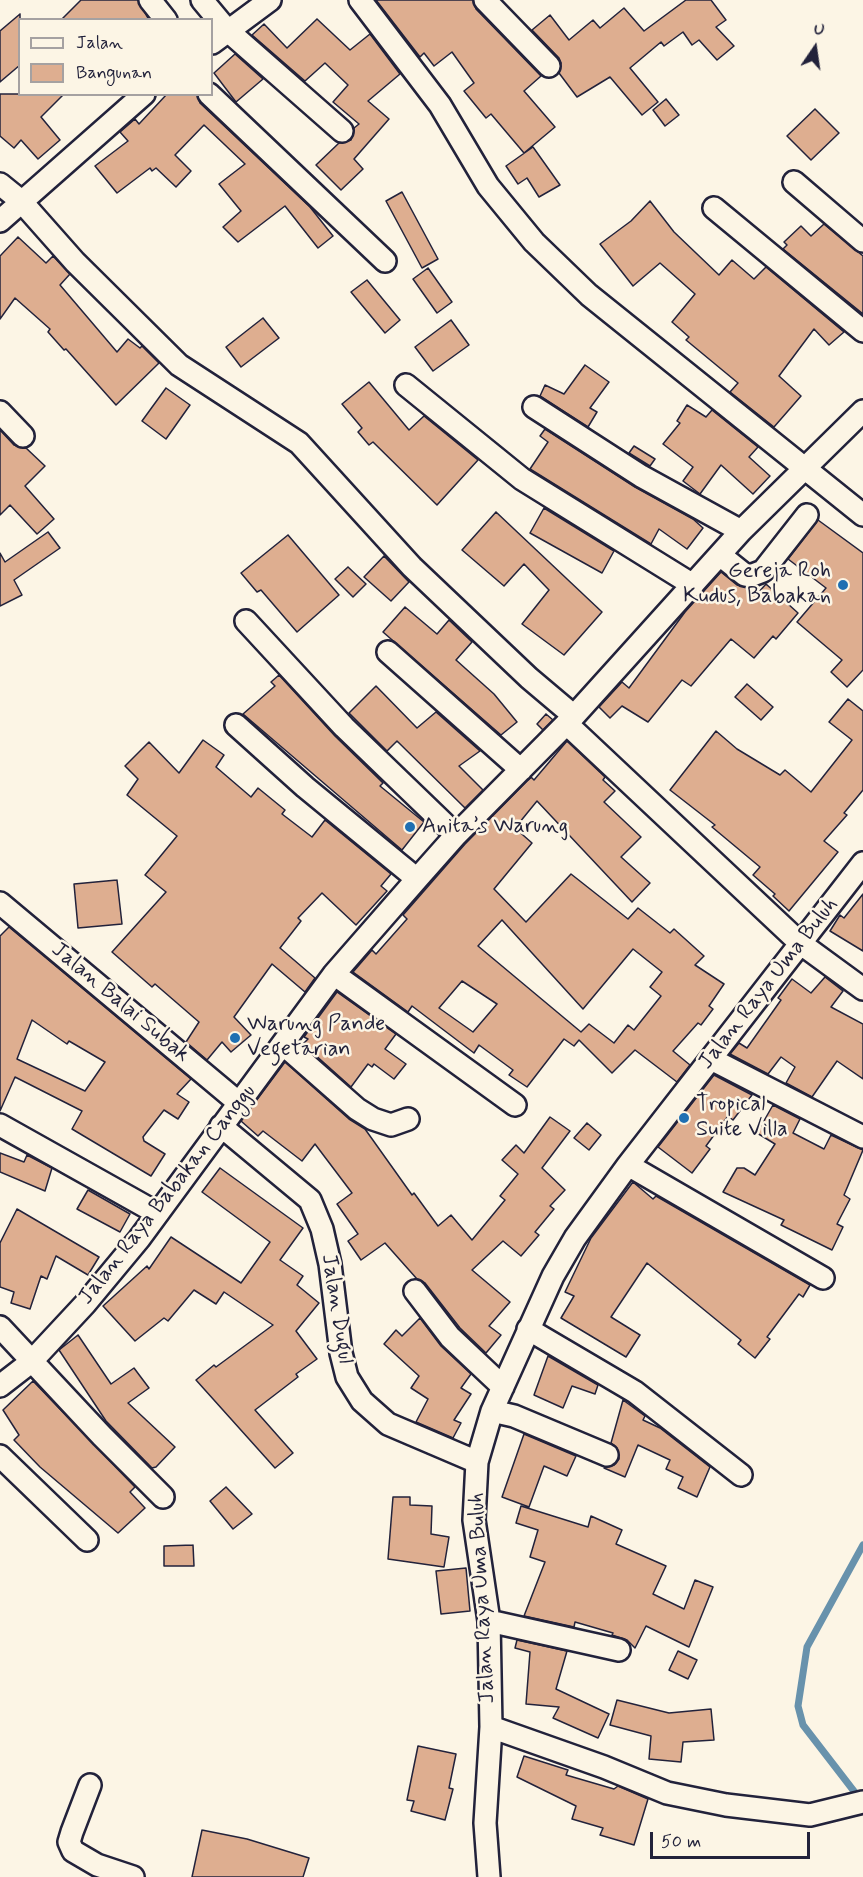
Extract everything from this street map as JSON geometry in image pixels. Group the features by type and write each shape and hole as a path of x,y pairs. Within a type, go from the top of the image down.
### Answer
{"street":[{"path":"150,0 164,18"},
{"path":"202,0 210,18"},
{"path":"270,0 219,36 342,131"},
{"path":"360,0 440,105 488,186 534,242 589,295 863,515"},
{"path":"485,0 549,66"},
{"path":"0,221 142,96"},
{"path":"211,96 384,261"},
{"path":"794,182 863,241"},
{"path":"0,184 21,201 75,262 179,366 299,443 317,460 346,498 412,567 800,943 863,989"},
{"path":"714,208 863,331"},
{"path":"406,385 522,479 693,585"},
{"path":"534,407 641,476 741,531"},
{"name":"Jalan Raya Babakan Canggu","path":"0,1386 32,1362 85,1304 157,1213 334,974 417,879 456,835 571,720 741,531 863,411"},
{"path":"0,412 23,436"},
{"path":"720,555 745,575 750,576 763,571 807,515"},
{"path":"246,621 344,727 456,835"},
{"path":"388,652 521,770"},
{"path":"236,725 305,787 417,879"},
{"name":"Jalan Raya Uma Buluh","path":"489,1877 485,1823 491,1727 489,1622 474,1520 477,1462 492,1411 553,1276 575,1238 628,1165 800,943 860,872"},
{"name":"Jalan Balai Subak","path":"0,903 239,1103"},
{"path":"334,974 515,1105"},
{"path":"283,1044 357,1109 373,1119 391,1125 408,1119"},
{"path":"711,1059 863,1137"},
{"path":"0,1125 157,1213"},
{"name":"Jalan Dugul","path":"221,1126 309,1200 322,1229 330,1264 341,1353 347,1377 362,1401 388,1424 477,1462"},
{"path":"628,1165 823,1278"},
{"path":"415,1291 450,1337 503,1387"},
{"path":"0,1328 164,1497"},
{"path":"528,1329 635,1392 741,1475"},
{"path":"492,1411 514,1416 607,1455"},
{"path":"0,1456 87,1540"},
{"path":"489,1622 620,1650"},
{"path":"491,1727 604,1767 667,1793 726,1804 810,1815 863,1802"},
{"path":"90,1785 69,1842 73,1851 97,1865 133,1877"}],"building":[{"path":"81,0 138,0 148,18 63,18"},
{"path":"376,0 473,0 476,9 541,76 524,91 555,127 524,153 491,114 486,118 464,91 474,83 452,52 434,66 424,53 420,57"},
{"path":"686,0 711,0 726,20 716,27 734,46 717,60 699,40 692,45 683,32 664,46 661,42 630,68 658,102 642,115 610,77 577,97 559,73 561,63 559,58 532,30 550,15 569,40 593,20 600,28 624,8 644,31"},
{"path":"20,14 18,18 18,67 0,82 0,31"},
{"path":"317,19 350,50 370,34 400,74 368,101 389,119 354,159 363,169 341,190 316,165 339,143 351,140 354,128 359,124 333,102 348,85 325,63 305,81 252,35 264,24 287,48"},
{"path":"235,54 263,79 236,102 214,73"},
{"path":"0,94 62,96 41,117 60,140 38,159 21,140 14,148 0,136"},
{"path":"165,96 198,96 200,103 310,207 333,236 318,248 285,206 238,242 223,227 241,211 219,184 245,164 204,125 175,155 191,171 176,187 156,168 152,171 150,168 117,193 95,166 128,141 120,132 135,119 139,124"},
{"path":"666,99 679,115 665,126 653,110"},
{"path":"815,109 839,133 811,160 787,136"},
{"path":"533,147 560,185 539,197 527,178 518,184 506,166"},
{"path":"402,192 438,259 422,268 386,201"},
{"path":"650,201 674,232 719,275 732,260 754,279 766,267 844,332 829,345 814,329 779,376 801,396 774,427 730,392 738,383 686,340 689,337 672,322 695,294 660,263 633,286 600,244 631,221"},
{"path":"824,224 863,256 863,314 783,249 787,245 784,242 801,226 811,236"},
{"path":"18,237 46,263 53,256 70,274 60,285 117,352 128,339 140,348 142,346 159,363 116,405 48,332 50,329 15,298 0,319 0,256"},
{"path":"428,268 452,302 437,313 413,279"},
{"path":"367,280 400,320 385,333 351,292"},
{"path":"263,318 279,338 241,367 226,347"},
{"path":"451,320 469,345 433,371 415,347"},
{"path":"585,365 609,382 590,408 597,412 588,427 540,396 545,385 564,394"},
{"path":"369,382 409,430 424,416 478,460 437,505 373,442 369,445 358,432 362,428 342,404"},
{"path":"166,388 190,405 166,439 142,421"},
{"path":"687,405 706,417 712,410 758,447 749,457 770,476 753,494 721,465 700,494 683,481 693,467 663,444 680,423 677,421"},
{"path":"545,429 635,487 693,519 703,528 687,549 659,529 651,544 530,469 548,442 540,436"},
{"path":"0,430 14,445 26,448 45,466 25,486 54,519 37,534 10,505 0,515"},
{"path":"634,446 655,459 650,466 629,453"},
{"path":"544,508 614,551 602,573 530,533"},
{"path":"496,512 602,612 564,655 522,624 549,590 524,564 504,586 462,550"},
{"path":"818,520 863,553 863,670 847,687 831,672 842,660 797,622 826,588 788,559"},
{"path":"48,532 60,548 14,580 22,595 0,606 0,553 5,562"},
{"path":"288,535 339,595 297,632 261,590 257,592 241,573"},
{"path":"384,556 409,582 391,601 364,577"},
{"path":"348,567 366,584 353,597 335,579"},
{"path":"721,572 737,585 751,588 757,594 766,584 798,613 776,639 773,636 754,658 731,639 691,686 682,680 648,722 622,706 610,718 599,707 622,682 629,688 685,612"},
{"path":"405,607 437,634 449,620 472,642 456,660 494,694 517,722 501,735 383,632"},
{"path":"279,675 335,736 383,783 380,786 424,822 402,850 243,714 275,686 271,682"},
{"path":"747,684 773,707 761,720 735,697"},
{"path":"376,686 417,728 436,712 480,751 459,766 483,790 465,808 397,741 387,751 349,713"},
{"path":"848,699 863,711 863,790 844,813 847,815 824,841 838,852 789,911 773,896 775,894 753,875 760,867 712,827 715,825 670,790 716,731 737,749 780,775 785,770 811,792 852,740 829,722"},
{"path":"546,714 553,720 543,730 537,724"},
{"path":"203,740 224,755 216,767 251,797 258,788 285,810 282,814 312,837 325,820 391,874 381,886 387,891 356,925 322,893 298,918 301,921 280,948 315,978 305,992 272,964 234,1017 251,1035 231,1052 222,1042 207,1060 186,1042 199,1022 155,984 152,987 112,952 166,892 145,875 177,836 127,795 138,779 125,766 149,742 179,773"},
{"path":"567,741 605,777 603,780 615,791 604,802 641,837 621,857 650,883 632,902 537,801 515,828 532,843 494,889 526,922 571,874 628,919 638,908 670,933 674,929 704,956 695,965 724,984 709,1006 713,1009 701,1025 698,1023 673,1051 690,1065 677,1082 635,1050 612,1073 579,1040 574,1046 564,1039 527,1087 509,1075 513,1070 479,1045 474,1053 412,1006 408,1012 353,972 372,950 376,954 407,919 403,915 465,844 531,777 534,780","holes":["502,920 583,1009 633,949 662,972 650,987 661,996 634,1030 628,1025 614,1043 589,1024 581,1032 478,946","462,981 497,1004 473,1032 439,1008"]},
{"path":"117,880 122,924 78,928 74,884"},
{"path":"863,894 863,951 830,931 840,915 844,918"},
{"path":"9,927 191,1079 177,1094 189,1102 178,1119 164,1110 143,1137 144,1141 165,1154 151,1176 72,1129 82,1111 15,1077 0,1111 0,936","holes":["32,1020 67,1044 69,1041 105,1062 85,1091 17,1059"]},
{"path":"825,977 843,991 831,1007 863,1024 863,1079 837,1061 812,1097 786,1083 795,1067 781,1057 768,1074 730,1054 739,1043 747,1048 781,1000 778,998 792,979 811,993"},
{"path":"337,992 396,1034 385,1049 406,1064 394,1079 374,1064 372,1067 368,1064 351,1087 303,1044 308,1039 304,1037"},
{"path":"285,1062 349,1119 365,1129 412,1195 414,1193 438,1226 451,1215 472,1240 505,1200 500,1196 518,1174 502,1160 516,1145 524,1153 550,1117 570,1131 542,1168 565,1190 550,1206 554,1209 535,1232 539,1235 521,1256 503,1241 472,1270 510,1302 489,1326 501,1335 486,1353 460,1328 425,1283 417,1279 385,1243 361,1260 348,1241 358,1234 337,1204 352,1193 315,1144 302,1161 263,1131 258,1136 241,1121"},
{"path":"714,1075 752,1095 733,1120 728,1116 706,1146 710,1149 692,1173 658,1147"},
{"path":"773,1105 800,1119 793,1133 824,1149 831,1135 863,1150 844,1195 850,1199 837,1224 843,1227 832,1250 781,1225 784,1220 723,1192 737,1168 744,1168 755,1175 775,1144 757,1133"},
{"path":"587,1123 601,1135 589,1150 574,1138"},
{"path":"0,1153 24,1162 27,1155 52,1168 45,1191 0,1172"},
{"path":"220,1168 303,1228 280,1260 303,1276 297,1285 319,1303 296,1331 317,1359 296,1374 298,1377 255,1410 293,1453 275,1468 196,1380 273,1325 224,1292 216,1304 194,1290 168,1321 164,1318 135,1341 103,1306 147,1266 149,1269 171,1237 241,1283 270,1242 202,1192"},
{"path":"633,1182 653,1199 656,1196 810,1285 803,1297 799,1294 767,1337 770,1339 755,1358 738,1344 741,1340 647,1263 611,1317 640,1335 626,1357 561,1318 574,1296 565,1292 591,1238"},
{"path":"88,1190 130,1214 120,1232 77,1209"},
{"path":"17,1209 99,1257 88,1275 56,1256 47,1279 41,1276 30,1309 11,1303 14,1292 0,1287 0,1243"},
{"path":"420,1318 441,1346 471,1374 461,1388 471,1394 454,1420 461,1423 453,1438 416,1422 428,1399 411,1388 419,1376 384,1344 396,1330 402,1336"},
{"path":"78,1335 111,1384 134,1368 149,1388 128,1403 175,1447 156,1467 152,1468 106,1421 59,1350"},
{"path":"548,1356 598,1385 595,1394 572,1386 563,1408 534,1395"},
{"path":"33,1381 135,1487 130,1492 145,1508 118,1533 40,1467 14,1440 19,1435 3,1410"},
{"path":"623,1400 645,1416 643,1420 660,1428 710,1467 697,1497 678,1488 683,1477 666,1469 670,1460 638,1445 625,1477 604,1468 614,1465 619,1459 617,1448 611,1443"},
{"path":"524,1434 576,1456 567,1476 544,1466 529,1507 502,1497"},
{"path":"226,1487 252,1514 233,1529 210,1501"},
{"path":"393,1497 410,1497 410,1505 432,1506 431,1534 449,1537 444,1567 388,1559"},
{"path":"521,1506 588,1527 591,1516 622,1530 616,1544 666,1566 653,1594 684,1609 695,1580 713,1587 689,1647 646,1626 635,1648 627,1640 612,1635 613,1633 575,1622 574,1627 524,1616 545,1562 530,1557 538,1530 516,1523"},
{"path":"193,1545 194,1566 164,1566 164,1546"},
{"path":"466,1568 470,1611 441,1614 436,1571"},
{"path":"517,1640 567,1651 556,1689 609,1714 598,1738 553,1718 559,1707 526,1704 530,1652 515,1648"},
{"path":"678,1651 697,1660 688,1679 669,1670"},
{"path":"617,1700 669,1713 711,1709 714,1740 683,1742 681,1762 649,1759 651,1736 610,1725"},
{"path":"418,1746 456,1754 449,1788 453,1789 445,1820 411,1811 414,1801 407,1800"},
{"path":"524,1756 568,1770 566,1775 614,1789 618,1786 648,1799 634,1845 600,1835 603,1828 572,1819 576,1806 517,1777"},
{"path":"202,1830 247,1839 309,1858 303,1877 192,1877"}],"waterway":[{"path":"860,1799 803,1725 798,1706 807,1647 863,1545"}],"place":[{"name":"Gereja Roh Kudus, Babakan","path":"843,585"},
{"name":"Anita’s Warung","path":"410,827"},
{"name":"Warung Pande Vegetarian","path":"235,1038"},
{"name":"Tropical Suite Villa","path":"684,1118"}]}
